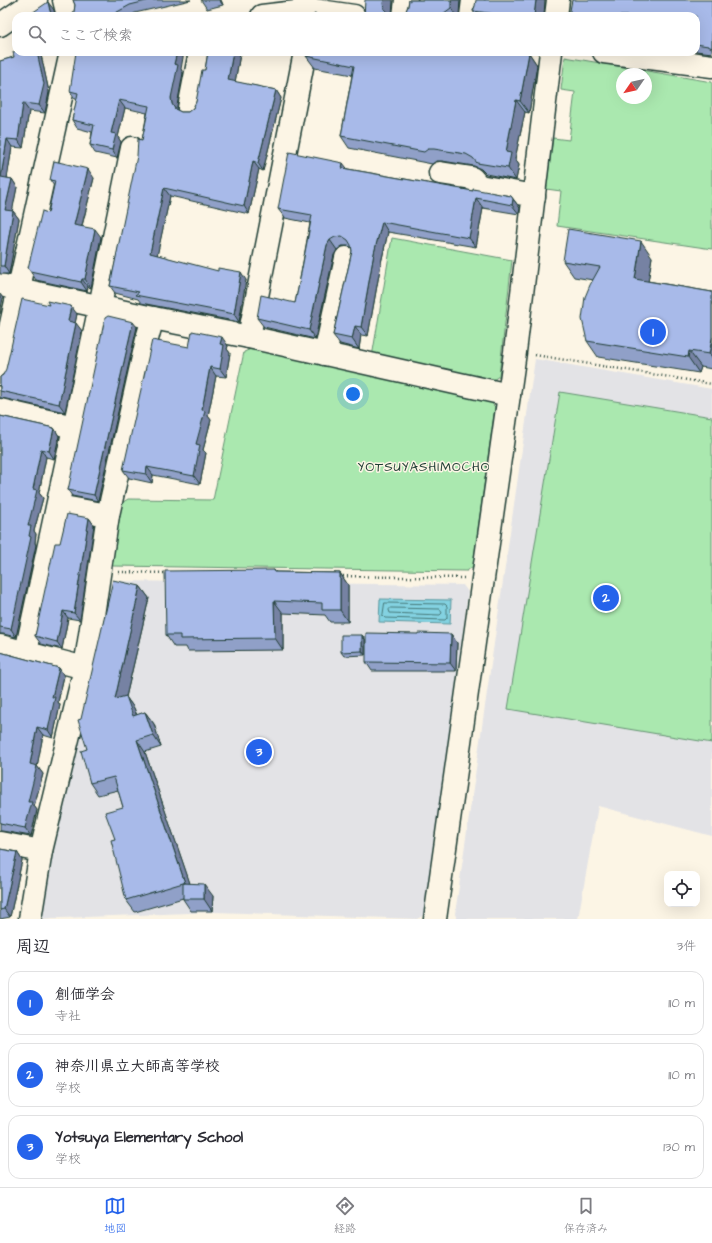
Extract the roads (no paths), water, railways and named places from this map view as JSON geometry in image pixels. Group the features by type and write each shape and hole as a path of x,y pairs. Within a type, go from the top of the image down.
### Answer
{"street":[{"path":"19,12 36,0"},
{"path":"64,0 67,12"},
{"path":"404,12 406,0"},
{"path":"472,12 473,0"},
{"path":"556,12 558,0"},
{"path":"290,12 311,9 329,12"},
{"path":"0,25 12,17"},
{"path":"0,374 9,287 70,56"},
{"path":"189,108 199,56"},
{"path":"249,337 304,56"},
{"path":"434,919 515,352 551,56"},
{"path":"635,56 712,66"},
{"path":"26,652 58,506 132,148"},
{"path":"440,173 472,178 479,186 534,196"},
{"path":"325,354 346,258"},
{"path":"9,287 249,337 509,395"},
{"path":"30,919 41,851 85,668 108,515 153,318"},
{"path":"0,410 74,427"},
{"path":"58,506 108,515"},
{"path":"0,646 85,668"},
{"path":"0,843 41,851"}],"water":[{"path":"380,599 451,600 450,624 379,622"}],"place":[{"name":"創価学会","path":"653,332"},
{"name":"神奈川県立大師高等学校","path":"606,598"},
{"name":"Yotsuya Elementary School","path":"259,752"}],"district":[{"name":"YOTSUYASHIMOCHO","path":"424,466"}]}
